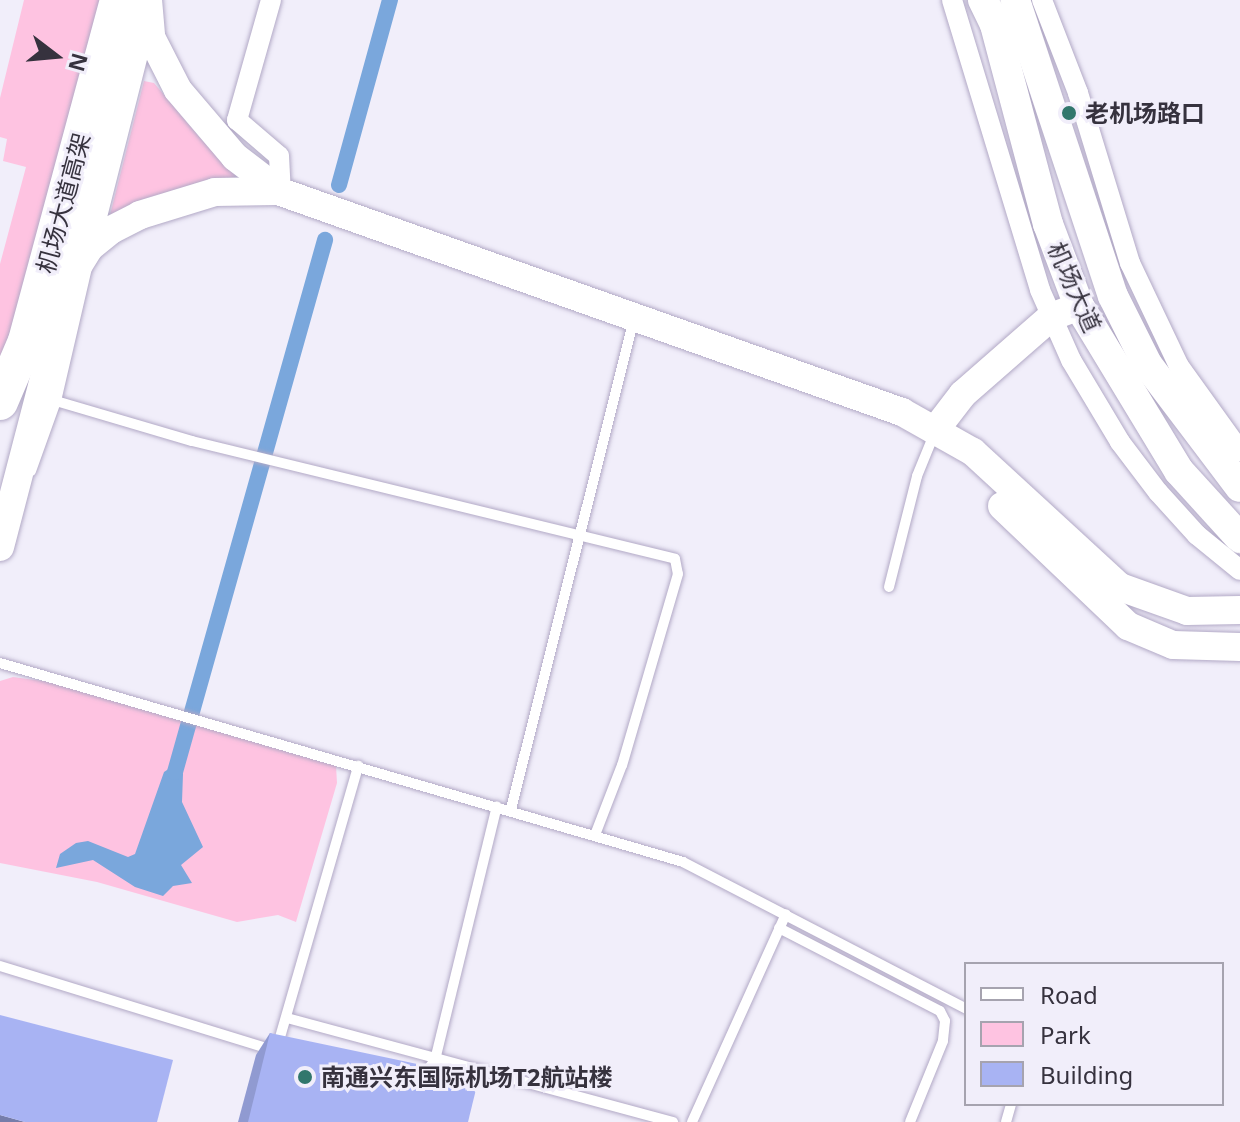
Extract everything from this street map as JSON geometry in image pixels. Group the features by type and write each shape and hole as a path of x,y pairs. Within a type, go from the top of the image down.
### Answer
{"highway":[{"name":"机场大道高架","path":"0,402 26,341 118,0"}],"main road":[{"name":"机场大道","path":"983,0 1017,102 1048,224 1065,311 1179,471 1240,538"},
{"name":"机场大道","path":"1015,0 1113,296 1147,364 1240,487"}],"street":[{"path":"77,282 87,215 142,0"},
{"path":"148,0 150,30 160,58 202,122 256,176 281,192"},
{"path":"271,0 237,120 279,156 281,192"},
{"path":"952,0 1065,311 1071,360 1130,455 1197,535 1240,570"},
{"path":"1042,0 1078,93 1130,263 1179,366 1240,451"},
{"path":"0,547 8,485 77,282 93,245 111,230 181,200 247,188 281,192 902,412 934,435 1128,626 1173,645 1240,647"},
{"path":"934,435 963,394 1065,311"},
{"path":"934,435 973,452 1120,587 1187,611 1240,610"}],"lane":[{"path":"93,245 157,0"},
{"path":"87,215 93,245"},
{"path":"8,485 39,458 56,401 77,282"},
{"path":"511,809 635,317"},
{"path":"56,401 226,449 670,557 679,567 622,765 595,835"},
{"path":"889,587 934,435"},
{"path":"0,663 511,809 683,862 964,1008"},
{"path":"276,1051 358,766"},
{"path":"412,1078 425,1074 435,1060 497,806"},
{"path":"692,1122 786,914"},
{"path":"779,928 940,1011 945,1021 943,1041 910,1122"},
{"path":"0,966 291,1054"},
{"path":"287,1018 673,1122"}],"green space":[{"path":"24,0 108,0 0,373 0,264 26,167 3,161 7,139 0,137 0,98"},
{"path":"144,81 154,83 201,139 237,171 235,177 110,215"},
{"path":"13,677 50,682 336,766 337,783 296,922 278,915 237,922 97,882 0,863 0,681"}],"water":[{"path":"176,764 183,774 182,802 203,847 181,865 192,883 173,886 163,896 135,887 93,860 56,868 60,854 76,843 88,841 128,857 135,854 164,772"}],"building":[{"path":"0,1015 173,1060 157,1122 25,1122 0,1115"},
{"name":"南通兴东国际机场T2航站楼","path":"270,1033 479,1077 468,1122 248,1122"}],"waterway":[{"path":"339,185 390,0"},
{"path":"175,772 325,240"}],"place":[{"name":"老机场路口","path":"1069,113"},
{"name":"南通兴东国际机场T2航站楼","path":"305,1077"}]}
